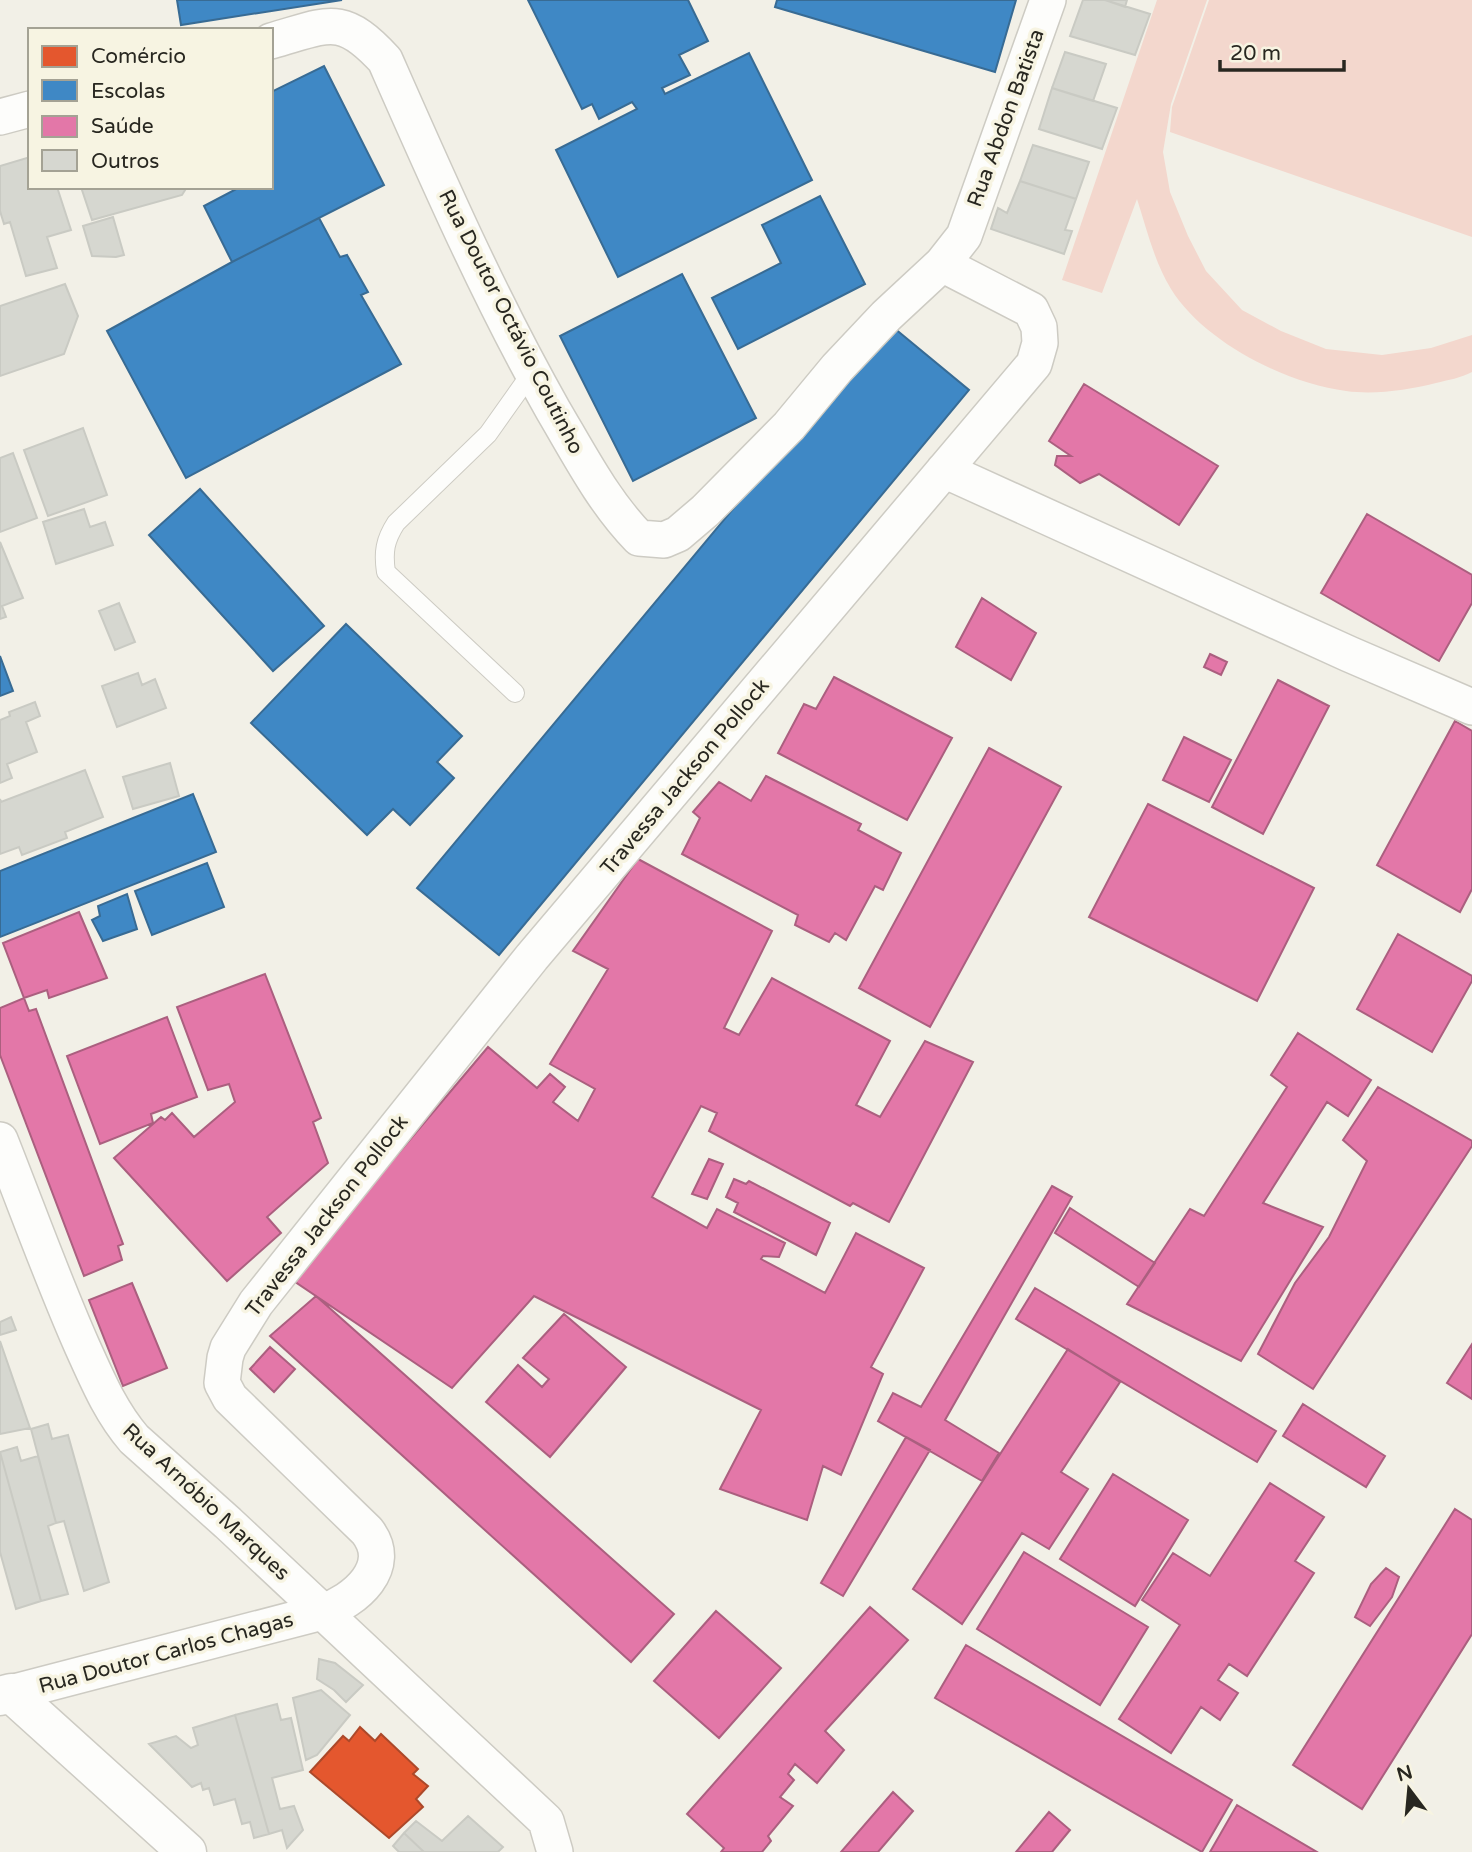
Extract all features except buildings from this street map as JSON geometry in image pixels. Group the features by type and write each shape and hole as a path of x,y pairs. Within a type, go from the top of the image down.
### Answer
{"main road":[{"name":"Rua Doutor Carlos Chagas","path":"5,1695 122,1793 187,1852"}],"street":[{"name":"Rua Abdon Batista","path":"942,264 964,236 1048,0"},
{"name":"Rua Doutor Octávio Coutinho","path":"273,40 326,25 351,29 366,39 385,60 472,253 532,372 590,473 622,521 639,538 664,540 678,534 705,511 789,426 837,368 886,316 942,264"},
{"path":"0,117 28,110"},
{"name":"Travessa Jackson Pollock","path":"228,1348 256,1303 532,957 1034,364 1040,343 1039,327 1031,310 942,264"},
{"path":"944,470 1472,707"},
{"name":"Rua Arnóbio Marques","path":"0,1140 71,1321 114,1414 134,1439 322,1612 550,1837"},
{"name":"Rua Doutor Carlos Chagas","path":"5,1695 322,1612 351,1599 364,1585 377,1560 376,1543 353,1514 230,1398 222,1378 228,1348"}],"lane":[{"path":"515,693 386,572 383,553 387,537 396,523 488,434 532,372"}],"shaded area":[{"path":"1157,0 1207,0 1171,104 1163,152 1170,192 1206,271 1242,310 1281,331 1326,349 1382,355 1431,348 1472,335 1472,372 1414,388 1357,392 1298,379 1248,357 1204,326 1185,308 1171,289 1155,256 1137,199 1102,293 1062,280"},
{"path":"1209,0 1472,0 1472,237 1170,132 1172,107"}]}
